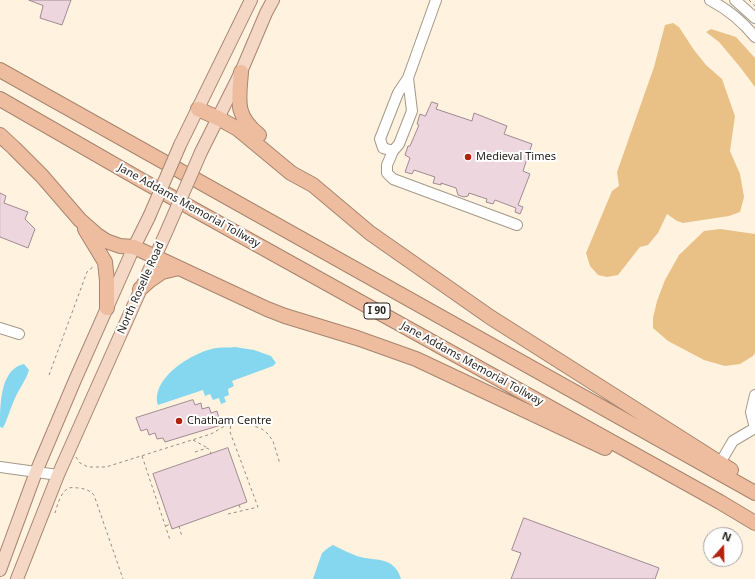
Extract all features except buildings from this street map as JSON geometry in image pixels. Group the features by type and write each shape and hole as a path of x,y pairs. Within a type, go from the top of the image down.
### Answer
{"highway":[{"name":"I 90","path":"0,70 755,493"},
{"path":"241,72 239,107 247,125 303,170 313,185"},
{"name":"Jane Addams Memorial Tollway","path":"0,99 141,180 720,502 755,523"},
{"path":"198,109 238,129 292,173 313,185 370,233 490,318 755,485"},
{"path":"0,135 42,176 80,220 106,241 120,246 134,247 285,316 336,331 416,359 720,502"},
{"path":"80,220 105,262 107,308"},
{"path":"140,289 149,280 162,272 179,268"}],"main road":[{"name":"North Roselle Road","path":"0,570 36,472 75,380 180,145 251,0"},
{"name":"North Roselle Road","path":"17,579 58,475 154,257 201,152 241,72 273,0"}],"street":[{"path":"393,152 383,148 380,139 398,93 408,78 436,0"},
{"path":"710,0 722,6 755,37"},
{"path":"729,12 737,1 755,18"},
{"path":"408,78 412,111 399,144 393,152 387,165 388,173 393,179 517,225"},
{"path":"0,328 19,334"},
{"path":"720,463 733,441 755,426 752,412 755,395"},
{"path":"0,467 58,475"}],"path":[{"path":"749,0 755,6"},
{"path":"49,375 87,272 98,263"},
{"path":"75,456 80,464 88,467 106,467 211,434 231,424 243,422 262,429 268,434 273,441 280,464"},
{"path":"228,514 258,507 230,432 231,424"},
{"path":"193,440 210,450 211,454"},
{"path":"195,452 207,448"},
{"path":"141,455 170,540"},
{"path":"55,513 58,502 64,492 69,488 89,490 94,495 123,579"},
{"path":"239,505 242,511"},
{"path":"166,526 170,524"},
{"path":"179,526 182,537"}],"shaded area":[{"path":"673,23 679,27 706,65 722,79 735,116 730,151 740,174 744,197 740,212 729,216 683,223 667,214 658,233 648,245 640,247 618,275 607,277 598,275 590,266 586,253 612,191 619,186 617,172 654,67 665,25"},
{"path":"711,29 736,37 755,58 755,87 719,42 706,32"},
{"path":"720,229 755,234 755,353 753,356 740,364 725,366 704,360 668,341 653,328 653,318 657,301 665,280 679,255 704,231"}],"water":[{"path":"235,347 254,350 271,356 276,363 273,366 232,381 234,386 228,389 229,395 224,397 226,402 221,404 219,398 213,400 210,394 205,396 203,390 158,405 157,395 161,385 167,376 186,360 208,350"},
{"path":"24,364 29,370 28,374 14,400 3,428 0,427 1,399 6,380 16,367"},
{"path":"333,545 357,556 389,563 398,571 401,579 313,579 322,553"}],"place":[{"name":"Medieval Times","path":"468,157"},
{"name":"Chatham Centre","path":"179,421"}]}
